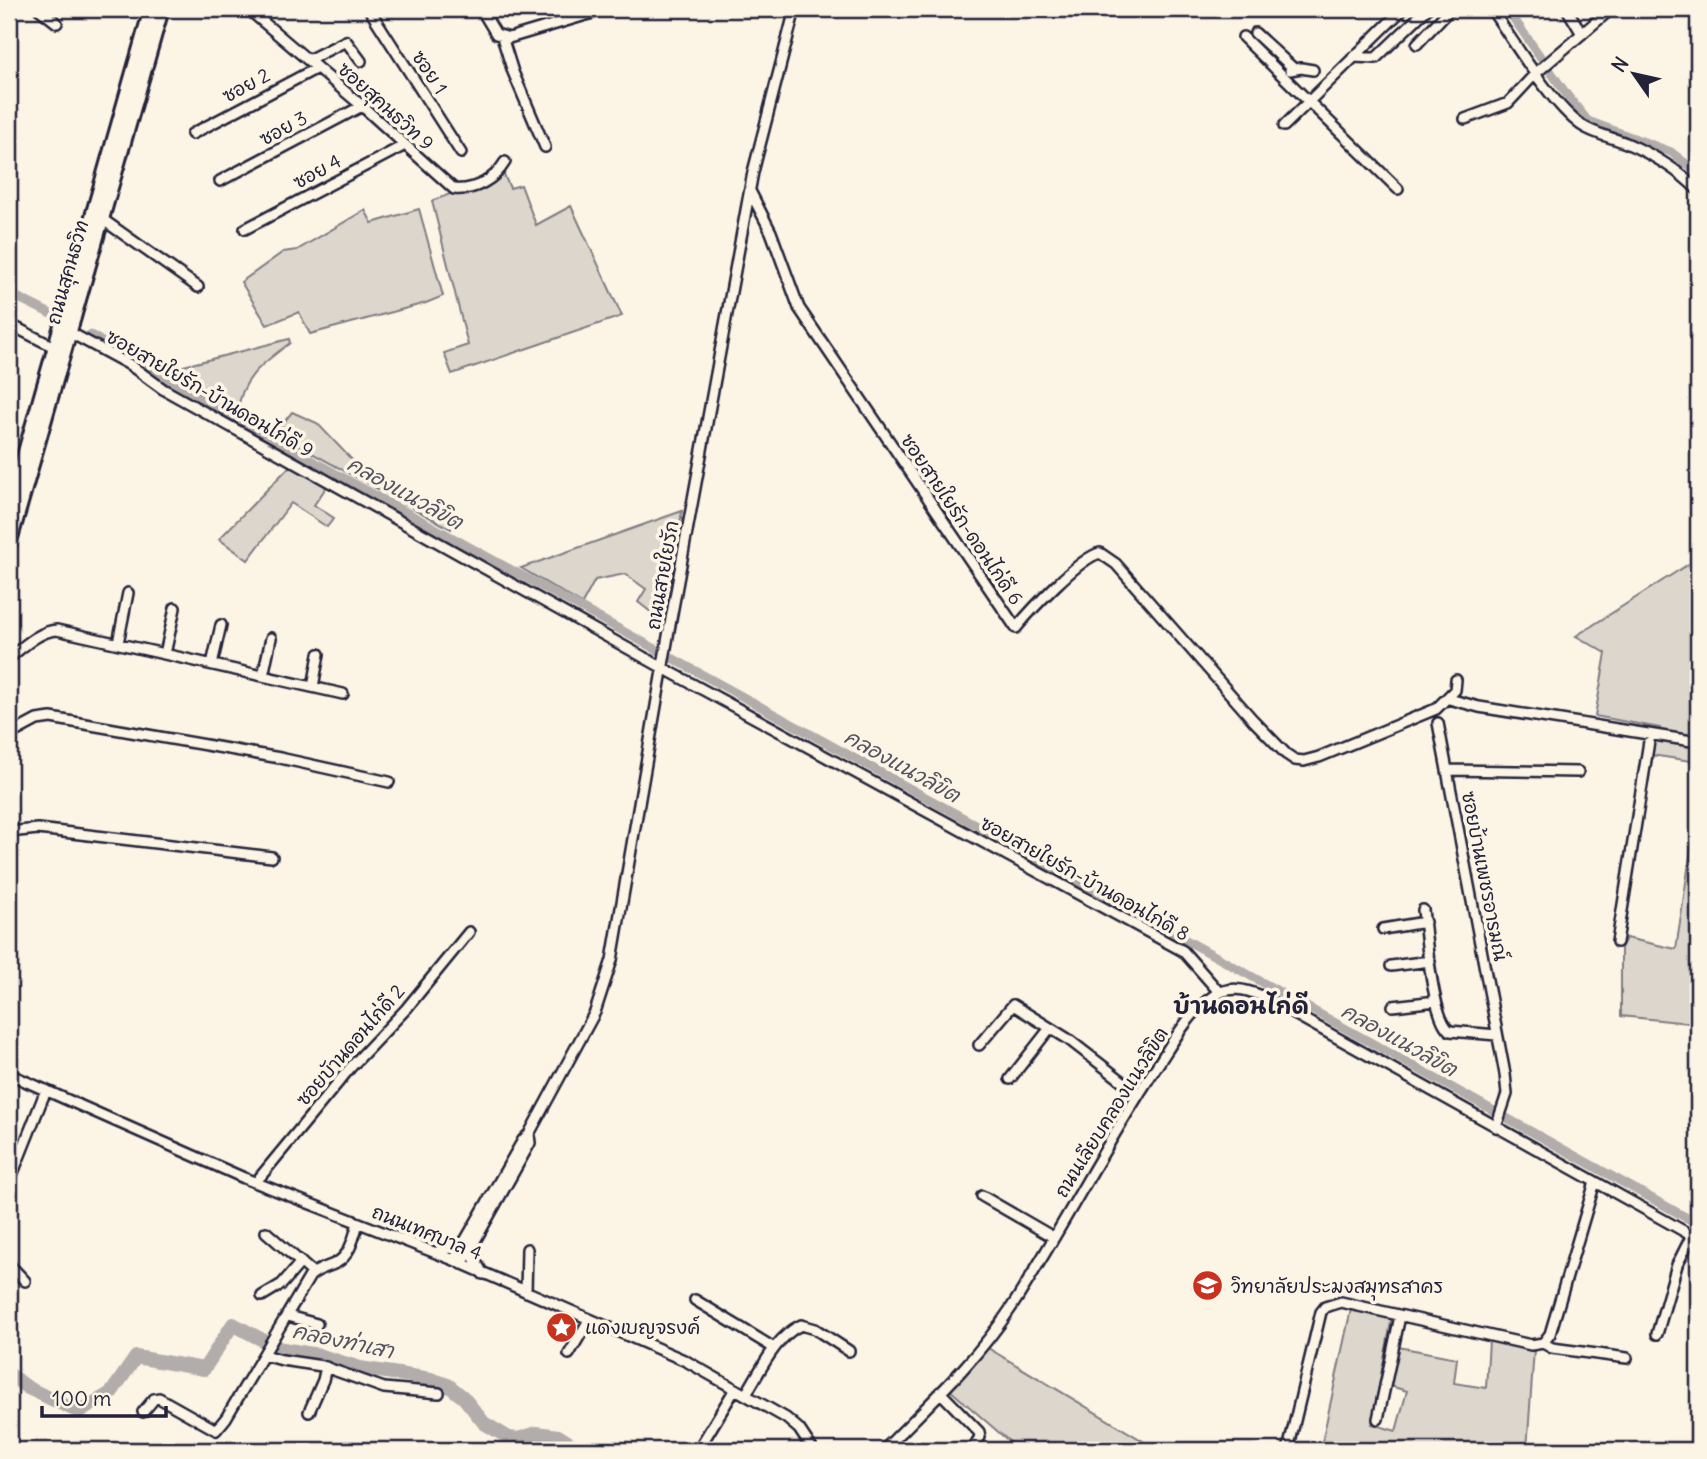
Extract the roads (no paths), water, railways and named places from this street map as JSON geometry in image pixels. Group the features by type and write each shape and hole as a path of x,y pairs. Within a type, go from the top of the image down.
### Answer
{"main road":[{"name":"ถนนสุคนธวิท","path":"9,504 151,9"},
{"name":"ถนนสุคนธวิท","path":"9,545 162,9"}],"street":[{"path":"39,9 57,23"},
{"name":"ซอยสุคนธวิท 9","path":"248,9 362,106 454,190 492,179 505,162"},
{"name":"ซอย 1","path":"369,9 461,153"},
{"path":"481,9 491,27 502,37 510,65 545,147"},
{"path":"502,37 509,38 606,9"},
{"name":"ถนนสายใยรัก","path":"458,1262 523,1140 529,1134 587,1029 604,992 612,960 750,191 795,9"},
{"path":"1284,126 1403,9"},
{"path":"1353,57 1376,58 1427,9"},
{"path":"1417,44 1450,9"},
{"path":"1491,9 1556,100 1580,124 1646,152 1698,190"},
{"path":"1567,9 1582,34"},
{"path":"1465,118 1508,103 1536,73 1611,9"},
{"path":"1385,26 1409,26"},
{"path":"1255,33 1294,69"},
{"path":"1243,37 1398,190"},
{"path":"308,60 346,40 361,61"},
{"name":"ซอย 2","path":"192,134 317,68"},
{"path":"1283,76 1294,69 1313,70"},
{"name":"ซอย 3","path":"220,181 362,106"},
{"name":"ซอย 4","path":"245,229 405,145"},
{"name":"ซอยสายใยรัก-ดอนไก่ดี 6","path":"750,191 771,232 799,308 1016,628 1069,575 1092,555 1100,553 1116,564 1253,720 1286,754 1296,760 1319,757 1436,709 1449,699"},
{"path":"102,219 198,287"},
{"path":"9,324 54,347"},
{"name":"ซอยสายใยรัก-บ้านดอนไก่ดี 9","path":"69,332 130,365 163,389 664,665"},
{"path":"118,643 128,593"},
{"path":"164,653 175,608"},
{"path":"212,664 221,625"},
{"path":"9,658 48,631 57,630 343,694"},
{"path":"263,676 271,638"},
{"path":"313,687 319,654"},
{"name":"ซอยสายใยรัก-บ้านดอนไก่ดี 8","path":"664,665 1183,951 1220,993"},
{"path":"1456,680 1455,690 1449,699 1479,707 1698,742"},
{"path":"9,736 37,720 51,718 280,758 389,782"},
{"name":"ซอยบ้านเพชรอารมณ์","path":"1438,723 1507,1094 1497,1124"},
{"path":"1617,943 1650,734"},
{"path":"1447,770 1578,772"},
{"path":"9,832 38,828 272,857"},
{"path":"1423,910 1436,1001 1442,1022 1450,1031 1497,1035"},
{"path":"1383,929 1425,922"},
{"name":"ซอยบัานดอนไก่ดี 2","path":"256,1181 350,1068 406,1009 469,932"},
{"path":"1391,966 1430,961"},
{"path":"1220,993 1239,988 1262,996 1497,1124 1695,1237 1677,1265 1657,1334"},
{"name":"ถนนเลียบคลองแนวลิขิต","path":"884,1450 981,1349 999,1325 1139,1094 1192,1016 1203,1004 1220,993"},
{"path":"1393,1006 1436,1001"},
{"path":"979,1045 1013,1005 1068,1039 1139,1094"},
{"path":"1010,1079 1051,1028"},
{"name":"ถนนเทศบาล 4","path":"9,1074 161,1143 434,1252 686,1361 786,1418 799,1429 813,1450"},
{"path":"9,1183 46,1090"},
{"path":"1544,1343 1550,1334 1595,1182"},
{"path":"982,1196 1053,1237"},
{"path":"143,1412 154,1399 159,1398 216,1430 226,1418 313,1273 318,1268 340,1262 347,1254 358,1223"},
{"path":"266,1232 313,1273"},
{"path":"434,1252 469,1242 483,1274"},
{"path":"526,1292 527,1249"},
{"path":"262,1296 282,1284 301,1262"},
{"path":"9,1264 25,1280"},
{"path":"695,1300 774,1348"},
{"path":"1288,1450 1319,1320 1325,1307 1341,1302 1531,1345 1544,1343 1552,1348 1627,1359"},
{"path":"288,1316 317,1324"},
{"path":"1378,1419 1400,1316"},
{"path":"569,1354 589,1320"},
{"path":"746,1394 774,1348 792,1329 801,1325 815,1329 849,1351"},
{"path":"267,1350 282,1360 326,1367 384,1388 439,1393"},
{"path":"309,1412 326,1367"},
{"path":"698,1450 735,1388"},
{"path":"940,1392 979,1432 980,1437 972,1450"}],"waterway":[{"path":"1507,9 1588,121 1671,152 1698,173"},
{"name":"คลองแนวลิขิต","path":"9,293 55,316"},
{"name":"คลองแนวลิขิต","path":"91,335 165,380 1698,1224"},
{"name":"คลองท่าเสา","path":"9,1374 28,1388 79,1412 111,1393 136,1357 204,1369 233,1324 277,1348 318,1355 360,1368 431,1379 448,1385 464,1398 484,1423 509,1438 518,1439 537,1433 558,1436 580,1450"},
{"path":"503,1450 509,1438"}],"place":[{"name":"วิทยาลัยประมงสมุทรสาคร","path":"1208,1286"},
{"name":"แดงเบญจรงค์","path":"562,1327"}],"district":[{"name":"บ้านดอนไก่ดี","path":"1241,1006"}]}
